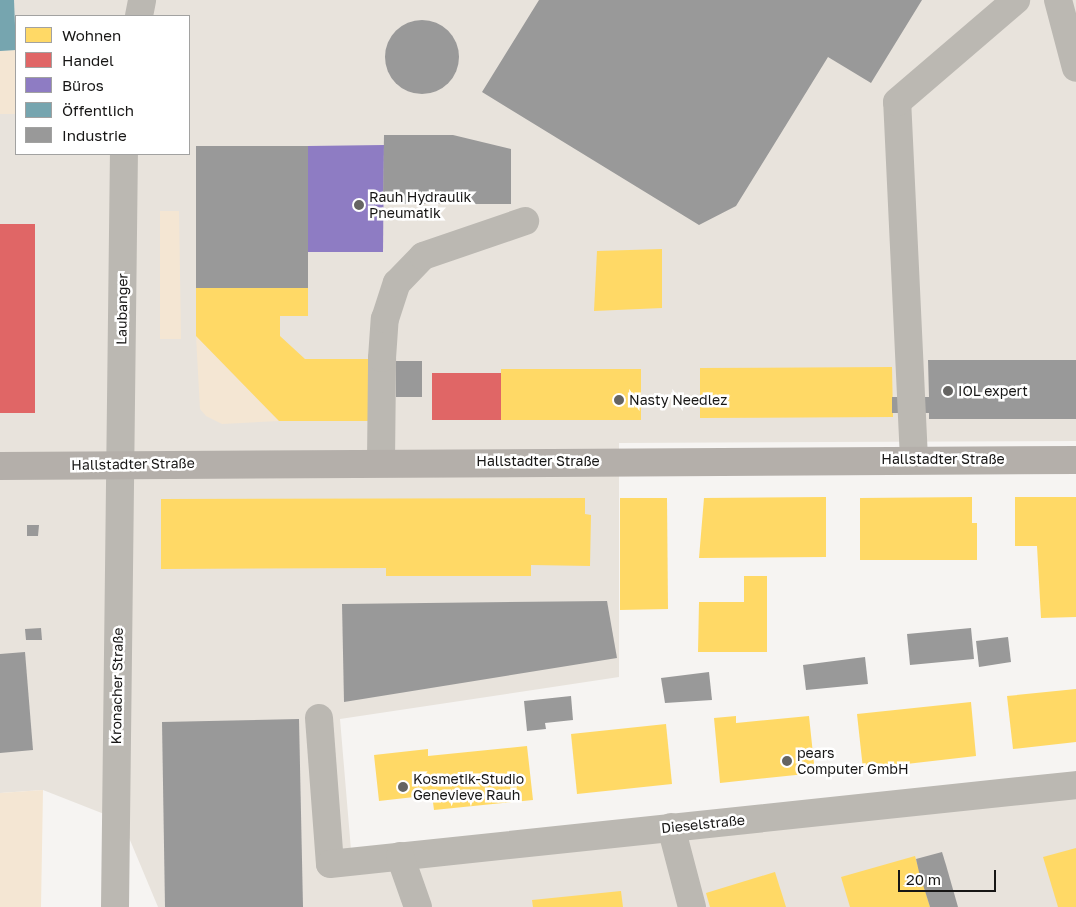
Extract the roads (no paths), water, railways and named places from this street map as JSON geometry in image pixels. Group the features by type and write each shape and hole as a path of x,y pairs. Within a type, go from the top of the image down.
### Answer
{"main road":[{"name":"Hallstadter Straße","path":"0,466 914,459 1076,460"}],"street":[{"path":"139,15 142,0"},
{"path":"914,459 897,102 1016,0"},
{"path":"1058,0 1076,68"},
{"name":"Laubanger","path":"120,464 124,155"},
{"path":"381,462 382,358 385,319 397,283 423,256 525,222"},
{"name":"Kronacher Straße","path":"115,907 120,464"},
{"name":"Dieselstraße","path":"319,718 330,864 1076,785"},
{"path":"671,827 692,907"},
{"path":"400,856 418,907"}],"place":[{"name":"Rauh Hydraulik Pneumatik","path":"359,205"},
{"name":"IOL expert","path":"948,391"},
{"name":"Nasty Needlez","path":"619,400"},
{"name":"pears Computer GmbH","path":"787,761"},
{"name":"Kosmetik-Studio Genevieve Rauh","path":"403,787"}]}
